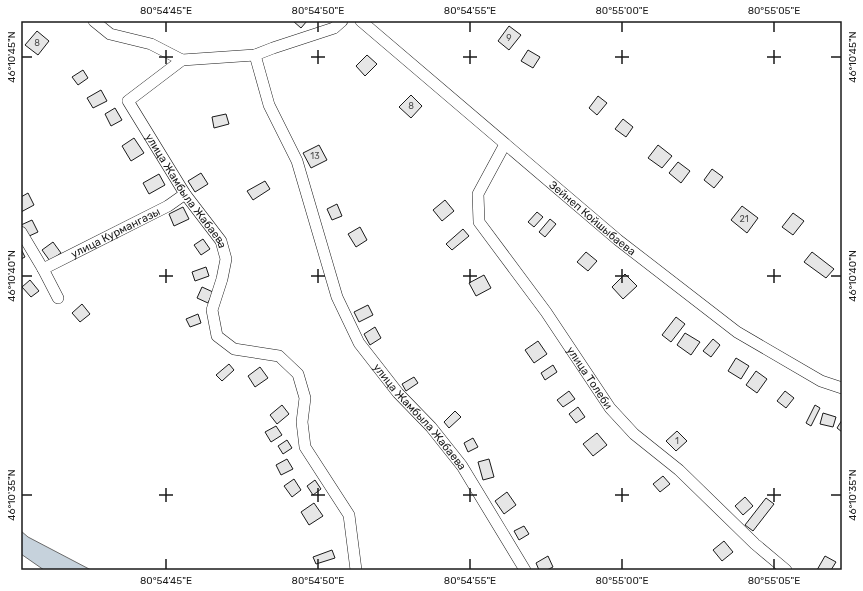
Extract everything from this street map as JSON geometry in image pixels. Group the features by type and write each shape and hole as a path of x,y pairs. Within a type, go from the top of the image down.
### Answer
{"street":[{"path":"94,21 110,34 151,44 182,60 255,55 334,28 342,21"},
{"name":"Зейнеп Койшыбаева","path":"361,21 618,240 737,332 821,381 842,388"},
{"name":"улица Жамбыла Жабаева","path":"255,55 269,105 297,161 337,297 359,343 398,393 431,427 462,466 525,570"},
{"name":"улица Жамбыла Жабаева","path":"182,60 128,101 185,194 221,240 226,259 222,279 212,310 217,336 234,349 279,356 298,374 305,398 302,422 305,447 349,515 356,570"},
{"name":"улица Толеби","path":"505,144 478,194 479,222 546,312 610,408 634,434 679,470 755,544 786,570"},
{"name":"улица Курмангазы","path":"43,270 168,206 185,194"},
{"path":"21,232 58,298"}],"shaded area":[{"path":"21,531 28,537 91,570 44,570 21,554"}],"building":[{"path":"293,21 307,21 301,28"},
{"path":"509,26 521,35 509,50 498,41"},
{"path":"37,31 49,41 38,55 25,45"},
{"path":"528,50 540,57 533,68 521,61"},
{"path":"367,55 377,64 365,76 356,66"},
{"path":"83,70 88,78 78,85 72,77"},
{"path":"101,90 107,101 93,108 87,98"},
{"path":"411,95 422,106 411,118 399,107"},
{"path":"598,96 607,103 597,115 589,108"},
{"path":"115,108 122,120 111,126 105,114"},
{"path":"226,114 229,124 214,128 212,117"},
{"path":"623,119 633,127 626,137 615,129"},
{"path":"134,138 144,153 131,161 122,146"},
{"path":"319,145 327,160 311,168 303,153"},
{"path":"658,145 672,156 662,168 648,158"},
{"path":"678,162 690,171 681,183 669,173"},
{"path":"712,169 723,177 714,188 704,180"},
{"path":"201,173 208,184 195,192 188,181"},
{"path":"159,174 165,185 149,194 143,183"},
{"path":"265,181 270,189 253,200 247,191"},
{"path":"28,193 34,205 21,212 21,197"},
{"path":"445,200 454,211 442,221 433,210"},
{"path":"337,204 342,216 332,220 327,209"},
{"path":"742,206 758,218 747,233 731,220"},
{"path":"183,207 189,219 174,226 169,214"},
{"path":"537,212 543,217 534,227 528,222"},
{"path":"793,213 804,221 793,235 782,227"},
{"path":"550,219 556,224 545,237 539,232"},
{"path":"32,220 38,232 27,237 21,225"},
{"path":"360,227 367,240 356,247 348,234"},
{"path":"463,229 469,236 452,250 446,244"},
{"path":"203,239 210,249 201,255 194,245"},
{"path":"53,242 61,253 50,261 42,250"},
{"path":"21,249 25,257 21,259"},
{"path":"586,252 597,261 588,271 577,262"},
{"path":"812,252 834,269 826,278 804,262"},
{"path":"206,267 209,276 195,281 192,272"},
{"path":"625,274 637,286 623,299 612,287"},
{"path":"484,275 491,288 476,296 469,283"},
{"path":"30,280 39,291 31,297 22,287"},
{"path":"202,287 213,292 208,303 197,298"},
{"path":"82,304 90,314 80,322 72,313"},
{"path":"368,305 373,315 359,322 354,312"},
{"path":"198,314 201,323 190,327 186,319"},
{"path":"676,317 685,324 671,342 662,335"},
{"path":"375,327 381,338 370,345 364,334"},
{"path":"685,333 700,342 691,355 677,345"},
{"path":"713,339 720,345 711,357 703,351"},
{"path":"538,341 547,354 534,363 525,350"},
{"path":"736,358 749,366 741,379 728,371"},
{"path":"229,364 234,370 222,381 216,375"},
{"path":"553,365 557,372 545,380 541,373"},
{"path":"260,367 268,378 255,387 248,376"},
{"path":"756,371 767,379 757,393 746,385"},
{"path":"414,377 418,383 406,391 402,384"},
{"path":"569,391 575,399 563,407 557,400"},
{"path":"785,391 794,398 786,408 777,401"},
{"path":"282,405 289,414 277,424 270,415"},
{"path":"815,405 820,408 811,426 806,423"},
{"path":"578,407 585,417 576,423 569,414"},
{"path":"455,411 461,417 449,428 444,422"},
{"path":"823,413 836,417 833,427 820,424"},
{"path":"842,420 842,432 837,428"},
{"path":"276,426 282,435 271,442 265,432"},
{"path":"677,431 687,441 676,451 666,441"},
{"path":"597,433 607,445 593,456 583,444"},
{"path":"473,438 478,447 468,452 464,443"},
{"path":"287,440 292,448 283,454 278,446"},
{"path":"287,459 293,469 281,475 276,465"},
{"path":"489,459 494,477 483,480 478,462"},
{"path":"663,476 670,484 660,492 653,484"},
{"path":"294,479 301,490 292,497 284,486"},
{"path":"315,480 321,489 313,495 307,486"},
{"path":"507,492 516,505 504,514 495,501"},
{"path":"745,497 753,506 743,515 735,506"},
{"path":"766,498 774,504 753,531 745,525"},
{"path":"314,503 323,516 309,525 301,512"},
{"path":"524,526 529,534 519,540 514,531"},
{"path":"724,541 733,552 722,561 713,550"},
{"path":"332,550 335,558 316,564 313,557"},
{"path":"548,556 553,567 547,570 539,570 536,563"},
{"path":"825,556 836,562 831,570 817,570"}]}
